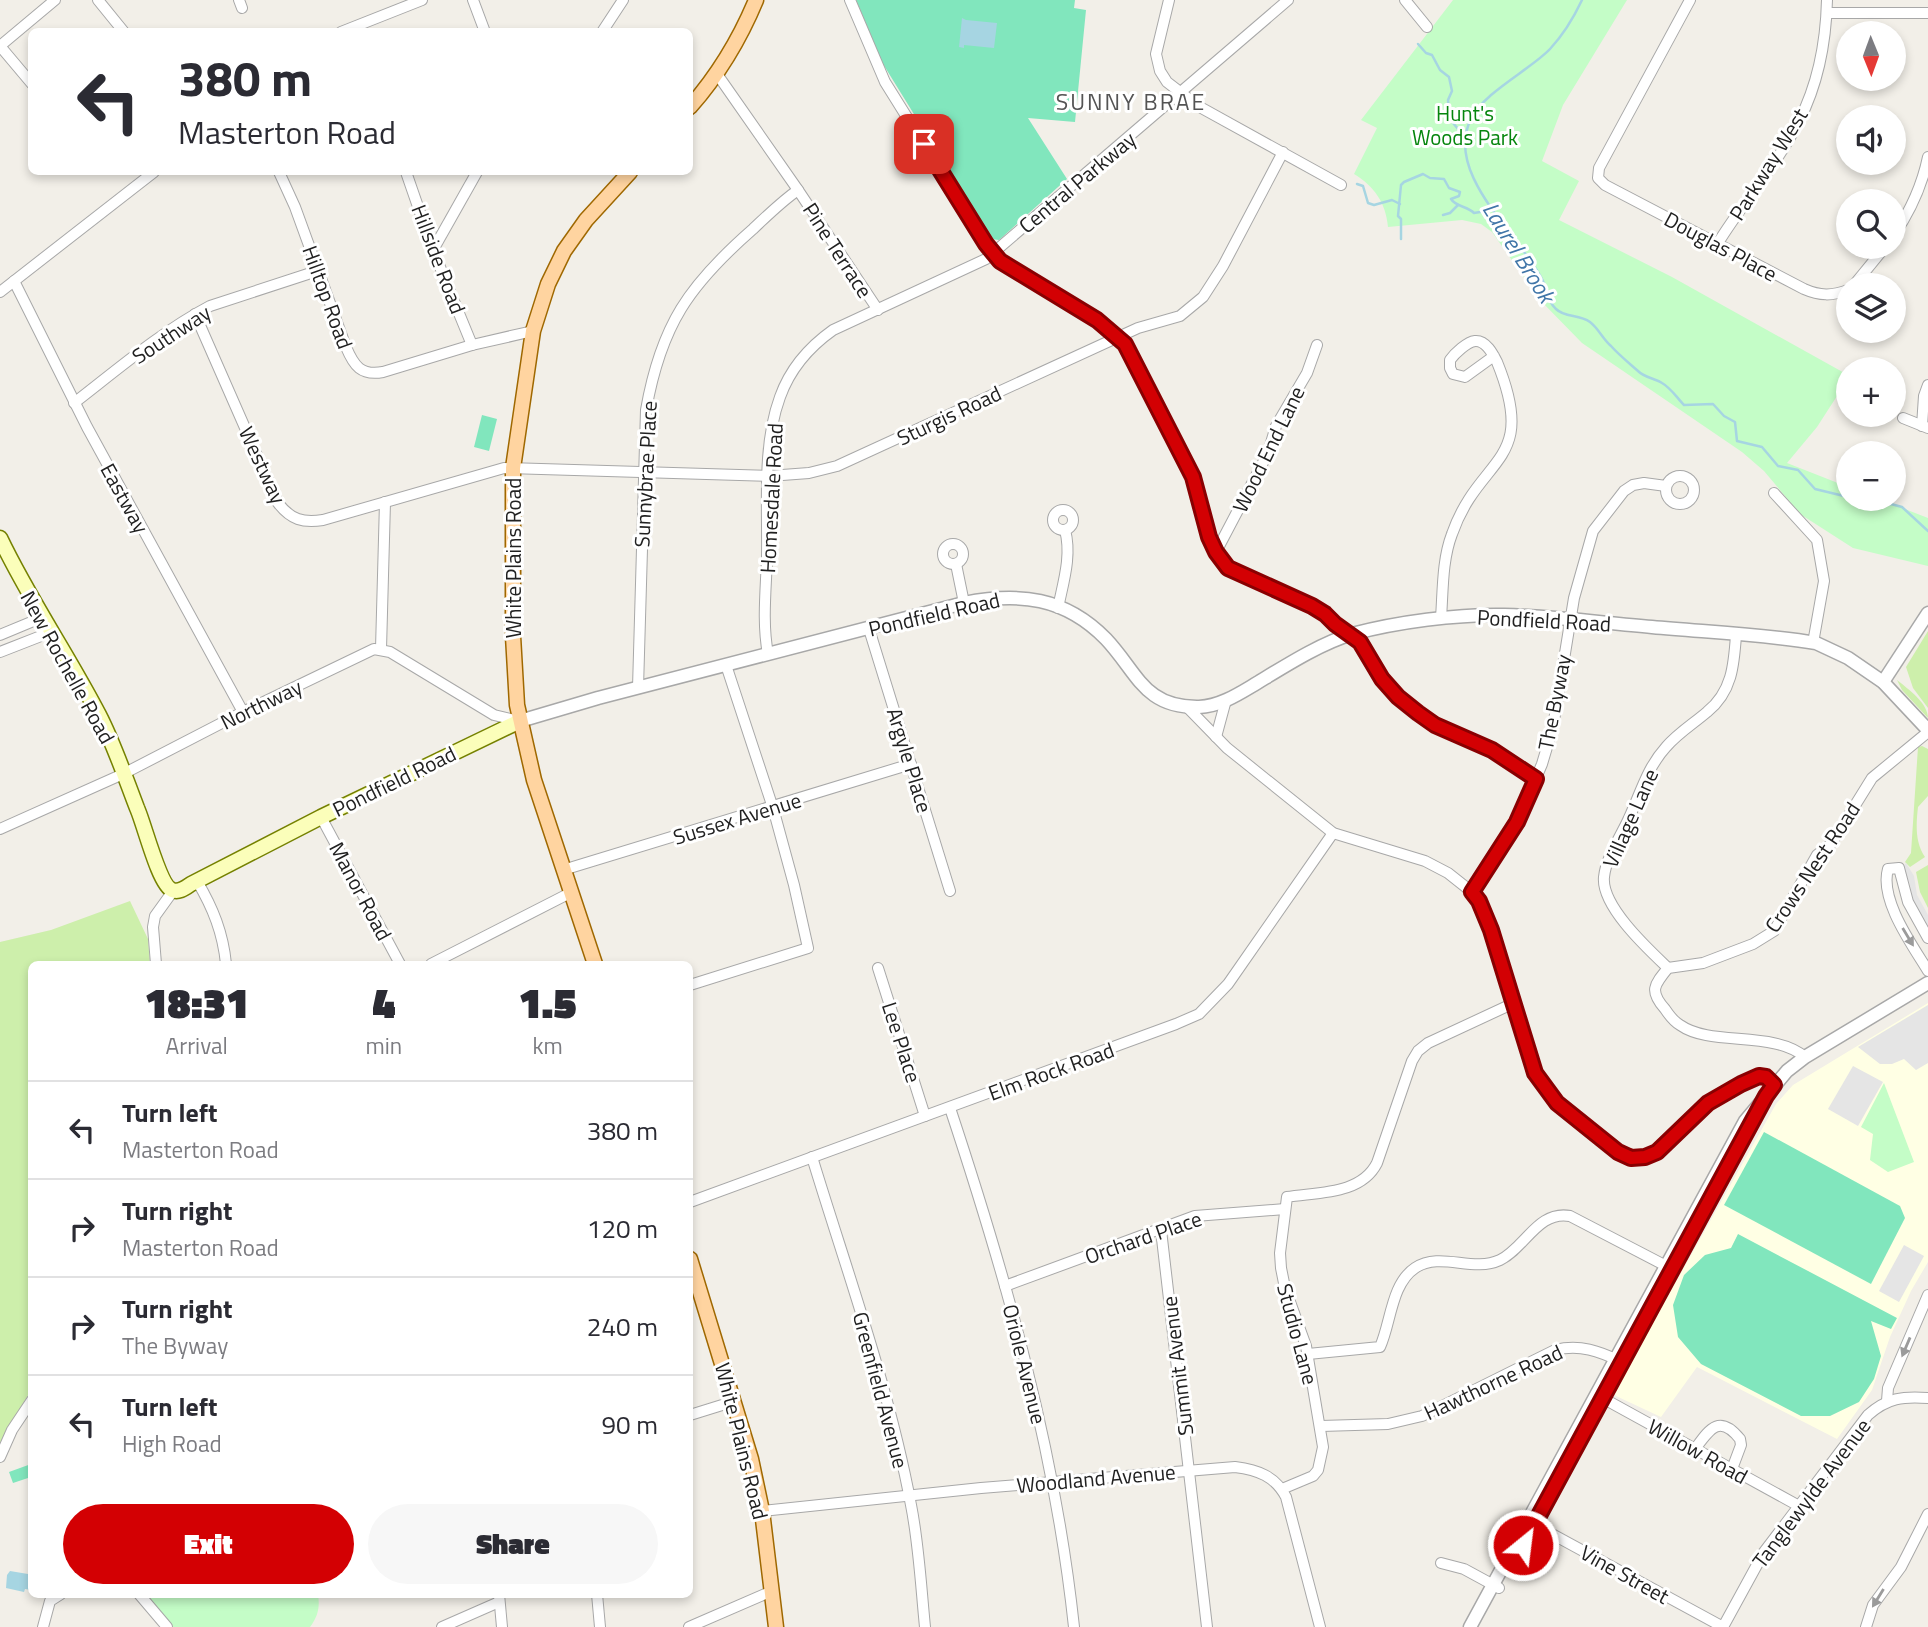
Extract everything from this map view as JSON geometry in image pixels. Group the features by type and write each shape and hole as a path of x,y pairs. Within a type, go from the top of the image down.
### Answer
{"main road":[{"path":"693,103 718,74 739,39 755,0"},
{"name":"White Plains Road","path":"594,961 534,780 520,721 513,636 513,468 533,331 548,284 564,251 586,220 627,175"},
{"name":"New Rochelle Road","path":"0,538 100,717 148,836 154,859 167,888 173,891"},
{"name":"Pondfield Road","path":"194,882 520,721"},
{"name":"New Rochelle Road","path":"148,836 161,854 170,874 182,882 194,882"},
{"path":"173,891 184,890 194,882"},
{"name":"White Plains Road","path":"693,1272 751,1459 762,1511 776,1627"}],"street":[{"path":"28,79 0,46 55,0"},
{"path":"98,0 121,28"},
{"path":"352,28 422,0"},
{"path":"473,0 484,28"},
{"path":"605,28 623,0"},
{"path":"850,0 885,82 993,253 1010,269 1071,303 1125,344 1193,477 1209,537 1228,568 1312,606 1360,642 1382,679 1398,697 1418,713 1435,725 1492,750 1536,779"},
{"path":"1169,0 1156,54 1160,71 1167,82 1198,106 1341,185"},
{"name":"Central Parkway","path":"993,253 1288,0"},
{"path":"1405,0 1427,27"},
{"name":"Douglas Place","path":"1690,0 1599,168 1598,178 1605,185 1814,294 1836,295"},
{"name":"Parkway West","path":"1718,243 1800,121 1820,61 1827,0"},
{"path":"1826,13 1928,13"},
{"name":"Pine Terrace","path":"718,74 878,310"},
{"name":"Sturgis Road","path":"513,468 769,476 809,474 837,466 1138,328 1180,316 1203,297 1223,266 1283,152"},
{"path":"1906,215 1926,179 1928,157"},
{"path":"0,292 150,175"},
{"name":"Hilltop Road","path":"280,175 295,207 346,347 354,365 363,372 375,374 472,345 533,331"},
{"name":"Hillside Road","path":"407,175 433,250 472,345"},
{"path":"433,250 475,175"},
{"name":"Sunnybrae Place","path":"638,688 643,471 646,410 653,372 675,316 707,272 798,190"},
{"name":"Homesdale Road","path":"768,654 765,623 771,434 781,394 800,359 817,341 833,330 982,261 993,253"},
{"path":"1864,273 1875,259"},
{"name":"Southway","path":"74,403 168,331 195,314 210,306 317,271"},
{"name":"Eastway","path":"15,281 74,403 243,712"},
{"name":"Westway","path":"195,314 278,503 286,514 297,520 313,521 504,468 513,468"},
{"path":"1441,618 1446,551 1452,532 1468,502 1504,454 1511,439 1513,414 1506,384 1494,356 1484,343 1473,342 1452,356 1450,368 1453,374 1465,377 1494,356"},
{"name":"Wood End Lane","path":"1216,552 1268,453 1276,426 1307,373 1317,345"},
{"path":"1906,419 1925,427 1924,396 1928,385"},
{"name":"The Byway","path":"1472,892 1517,822 1536,779 1553,727 1578,577 1593,531 1624,491 1633,485 1644,483 1666,486"},
{"path":"1774,493 1817,540 1824,581 1813,643"},
{"path":"385,502 381,649 494,715 520,721"},
{"path":"1058,608 1067,560 1068,542 1065,530"},
{"path":"956,564 964,603"},
{"name":"Pondfield Road","path":"520,721 964,603 1009,596 1046,602 1082,618 1105,639 1145,688 1162,702 1186,706 1202,707 1226,700 1350,635 1441,618 1504,615 1813,643 1847,658 1883,682 1928,731"},
{"path":"1883,682 1928,613"},
{"path":"0,635 36,620 47,625 41,636 0,652"},
{"name":"Argyle Place","path":"869,629 950,891"},
{"name":"Village Lane","path":"1668,968 1627,925 1608,897 1604,876 1641,785 1652,765 1671,741 1709,711 1726,691 1733,669 1736,635"},
{"name":"Northway","path":"0,829 123,774 366,652 381,649"},
{"path":"693,984 808,948 773,808 726,665"},
{"path":"1216,737 1226,700"},
{"path":"1186,706 1254,772 1333,833 1425,860 1448,873 1472,892 1488,923 1535,1073 1564,1109 1618,1152 1631,1158 1645,1157 1657,1152 1708,1103 1741,1084 1759,1076 1766,1077 1774,1085"},
{"name":"Crows Nest Road","path":"1668,968 1703,963 1753,944 1774,930 1817,855 1831,844 1872,778 1928,731"},
{"name":"Sussex Avenue","path":"563,870 911,764"},
{"name":"Manor Road","path":"321,817 398,961"},
{"name":"Elm Rock Road","path":"693,1201 1199,1014 1228,984 1333,833"},
{"path":"1928,939 1907,899 1902,873 1899,868 1888,869 1892,904 1898,921 1928,971"},
{"path":"194,882 218,920 225,961"},
{"path":"156,961 153,927 155,916 173,891"},
{"path":"437,961 570,892"},
{"path":"1892,904 1907,899"},
{"name":"Lee Place","path":"878,968 925,1116"},
{"path":"1668,968 1656,982 1655,995 1657,1001 1680,1026 1699,1033 1787,1046 1805,1057"},
{"path":"1470,1627 1496,1586 1669,1267 1766,1096 1774,1085 1805,1057 1928,983"},
{"name":"Studio Lane","path":"1282,1489 1314,1476 1323,1447 1307,1354 1283,1278 1280,1253 1287,1197 1348,1188 1368,1177 1377,1163 1412,1061 1418,1051 1428,1043 1514,1003"},
{"name":"Oriole Avenue","path":"950,1108 1006,1286 1032,1387 1053,1481 1074,1627"},
{"name":"Greenfield Avenue","path":"812,1157 875,1360 909,1496 925,1627"},
{"name":"Orchard Place","path":"1006,1286 1195,1216 1285,1209"},
{"path":"1307,1354 1380,1347 1399,1290 1415,1268 1444,1261 1466,1265 1491,1263 1508,1255 1539,1225 1555,1215 1570,1216 1669,1267"},
{"name":"Summit Avenue","path":"1161,1230 1207,1627"},
{"path":"1887,1401 1888,1388 1928,1295"},
{"name":"Hawthorne Road","path":"1321,1426 1388,1424 1422,1416 1555,1350 1567,1347 1590,1349 1619,1361"},
{"name":"Willow Road","path":"1600,1397 1799,1506"},
{"name":"Tanglewylde Avenue","path":"1723,1627 1764,1552 1868,1415 1887,1401 1907,1397 1928,1398"},
{"path":"693,1414 734,1401"},
{"path":"0,1457 12,1430 28,1406"},
{"path":"1695,1448 1706,1431 1713,1427 1728,1428 1740,1439 1741,1445 1732,1469"},
{"name":"Woodland Avenue","path":"762,1511 1053,1481 1235,1467 1253,1470 1275,1480 1282,1489"},
{"path":"1282,1489 1293,1517 1320,1627"},
{"path":"1866,1627 1873,1605 1901,1567 1928,1514"},
{"name":"Vine Street","path":"1531,1523 1723,1627"},
{"path":"1441,1563 1464,1569 1496,1586"},
{"path":"1478,1627 1496,1586"},
{"path":"689,1627 772,1591"},
{"path":"43,1627 50,1601 55,1598"},
{"path":"142,1598 167,1627"},
{"path":"442,1627 499,1598 502,1627"},
{"path":"597,1598 600,1627"}],"shaded area":[{"path":"1906,863 1914,876 1917,895 1928,915 1928,928 1914,904 1909,881 1901,869"},
{"path":"1928,1003 1928,1262 1890,1337 1872,1390 1837,1439 1697,1367 1661,1417 1616,1396 1614,1392 1776,1104 1793,1085"},
{"path":"1928,1005 1928,1063 1916,1070 1904,1059 1892,1064 1880,1064 1858,1047"},
{"path":"1853,1066 1883,1082 1858,1126 1828,1109"},
{"path":"1904,1245 1924,1256 1899,1302 1879,1291"}],"green space":[{"path":"856,0 1075,0 1074,8 1086,10 1075,122 1028,118 1067,179 999,240 991,239 883,64"},
{"name":"Hunt's Woods Park","path":"1453,0 1627,0 1563,105 1542,161 1579,181 1559,220 1672,277 1836,368 1836,398 1817,427 1787,463 1836,482 1836,511 1906,509 1928,518 1928,566 1853,548 1800,514 1764,471 1742,452 1582,343 1540,300 1492,232 1481,224 1462,220 1388,227 1385,210 1378,196 1354,174 1377,128 1361,120"},
{"path":"482,415 497,419 489,451 474,447"},
{"path":"1928,631 1928,708 1913,688 1906,667"},
{"path":"1897,680 1921,702 1928,718 1902,690"},
{"path":"1918,747 1928,749 1928,796 1918,807 1917,827 1919,845 1925,857 1910,867 1905,862 1911,853"},
{"path":"1928,865 1928,908 1920,892 1916,872"},
{"path":"130,901 148,939 150,961 28,961 28,1395 0,1443 0,942 51,930"},
{"path":"1884,1083 1914,1162 1888,1172 1870,1160 1873,1134 1861,1127"},
{"path":"1764,1132 1900,1206 1905,1218 1871,1284 1724,1205"},
{"path":"1738,1234 1897,1318 1891,1329 1871,1321 1881,1356 1874,1379 1859,1402 1830,1416 1801,1416 1701,1364 1678,1337 1673,1305 1684,1275 1705,1255 1731,1248"},
{"path":"28,1465 28,1478 13,1483 9,1472"},
{"path":"148,1598 318,1598 317,1615 310,1627 172,1627"}],"water":[{"path":"962,18 997,23 994,48 964,45 964,48 959,47"},
{"path":"10,1571 28,1574 28,1590 24,1592 6,1588"}],"waterway":[{"name":"Laurel Brook","path":"1582,0 1568,26 1550,49 1496,91 1477,109 1471,119 1465,140 1467,161 1476,183 1488,204 1532,263 1556,309 1590,322 1624,359 1647,377 1665,385 1684,405 1713,404 1724,416 1735,422 1737,441 1762,447 1778,466 1798,470 1815,489 1836,494"},
{"path":"1418,44 1426,53 1432,55 1440,70 1449,77 1452,91 1448,100 1449,112 1453,123 1464,136"},
{"path":"1401,239 1401,219 1398,216 1401,185 1423,174 1430,178 1444,179 1449,188 1460,192 1459,196 1451,199 1453,202 1474,213 1492,210"},
{"path":"1357,184 1363,186 1368,203 1374,205 1392,200 1400,204"},
{"path":"1443,215 1450,213 1458,205"},
{"name":"Laurel Brook","path":"1906,511 1928,531"}],"district":[{"name":"SUNNY BRAE","path":"1131,101"}],"route":[{"path":"924,144 986,244 1000,261 1097,320 1125,344 1193,477 1209,537 1228,568 1325,614 1360,642 1382,679 1398,697 1418,713 1455,735 1492,750 1536,779 1517,822 1472,892 1479,901 1491,930 1535,1073 1557,1103 1618,1152 1631,1158 1645,1157 1657,1152 1708,1103 1741,1084 1759,1076 1766,1077 1774,1085 1523,1545"}]}
